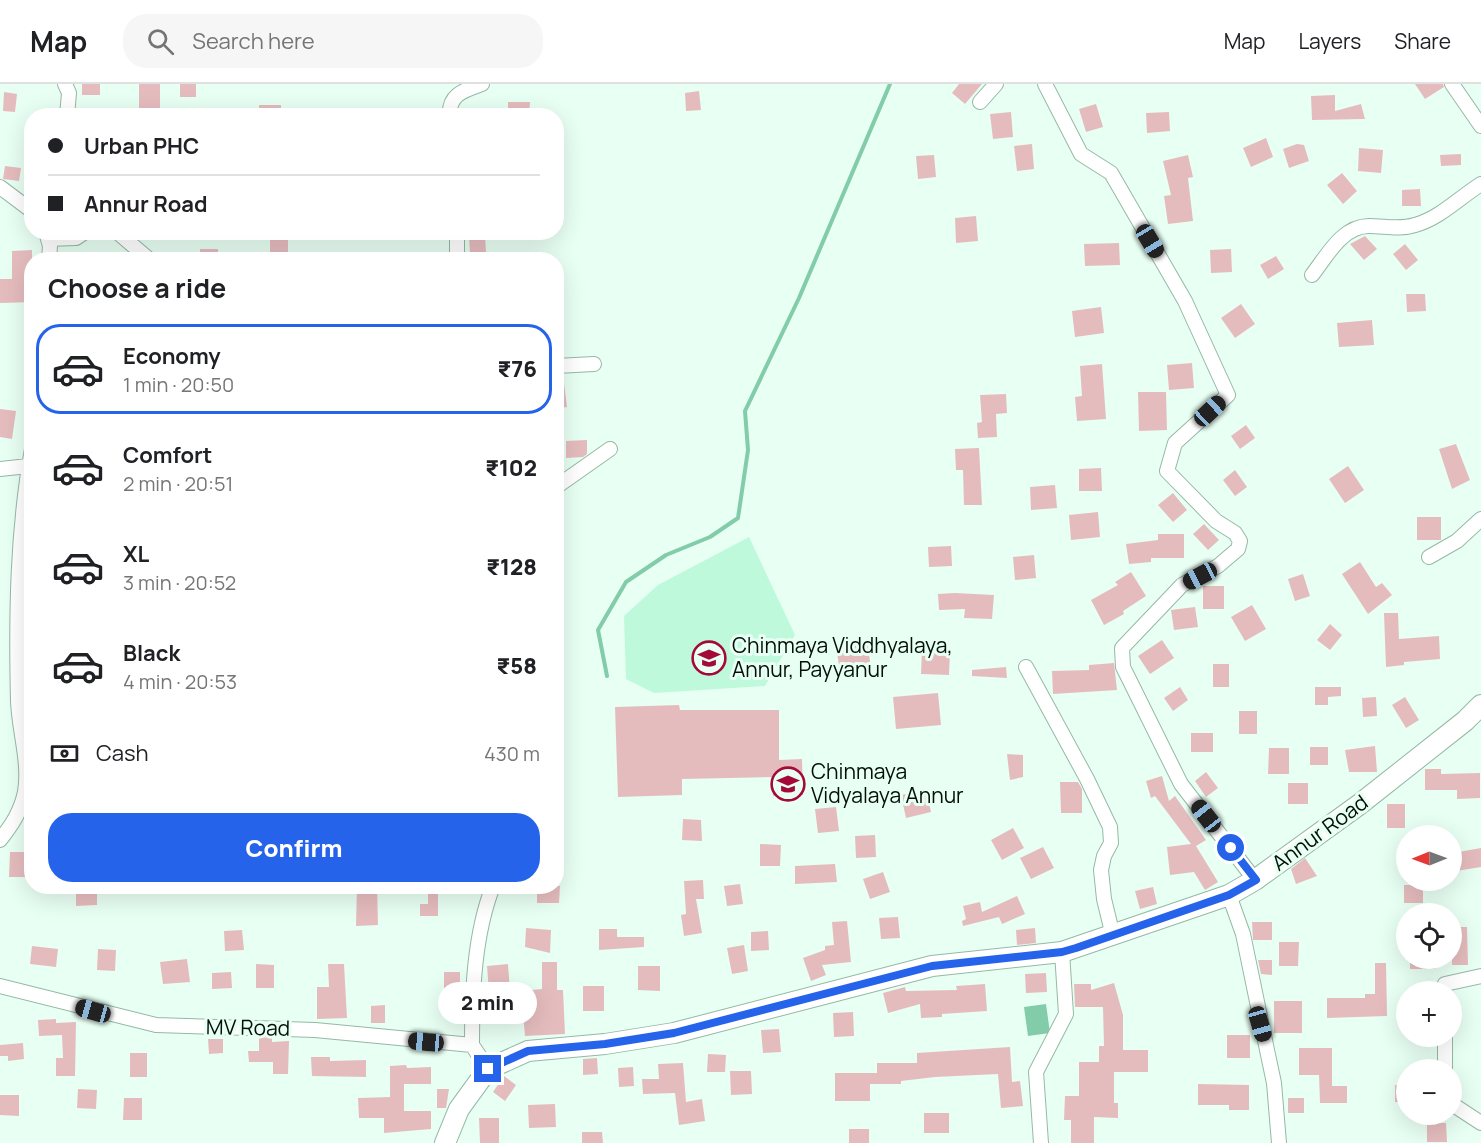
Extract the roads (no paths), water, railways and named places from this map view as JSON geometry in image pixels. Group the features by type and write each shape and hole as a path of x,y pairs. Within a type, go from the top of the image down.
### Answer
{"main road":[{"name":"Annur Road","path":"445,1143 459,1109 488,1069 528,1051 605,1044 674,1033 932,966 1062,952 1229,895 1256,880 1360,804 1481,705"}],"street":[{"path":"65,84 69,93 68,108"},
{"path":"449,108 457,93 482,84"},
{"path":"980,102 996,84"},
{"path":"1045,84 1081,154 1111,173 1185,300 1228,394 1175,443 1167,471 1216,520 1235,533 1240,541 1238,549 1218,566 1182,585 1122,648 1124,667 1181,784 1256,880"},
{"path":"1452,84 1481,126"},
{"path":"1312,275 1347,232 1368,225 1386,229 1413,226 1435,218 1481,184"},
{"path":"0,187 24,205"},
{"path":"126,240 141,252"},
{"path":"564,366 594,364"},
{"path":"564,481 610,449"},
{"path":"0,469 24,466"},
{"path":"24,507 16,590 18,704 24,748"},
{"path":"1430,557 1457,541 1481,519"},
{"path":"1026,667 1087,779 1110,827 1111,843 1104,856 1101,870 1104,899 1113,936"},
{"path":"0,840 17,817 24,794"},
{"path":"488,1069 472,1046 472,1005 483,912 490,894"},
{"path":"1229,895 1243,934 1269,1061 1279,1143"},
{"path":"1041,1143 1036,1072 1066,1014 1062,952"},
{"path":"1458,981 1481,976"},
{"name":"MV Road","path":"0,986 156,1025 315,1030 472,1046"},
{"path":"1462,1111 1481,1123"}],"waterway":[{"path":"607,676 598,630 626,582 666,555 710,537 738,518 748,450 745,411 799,298 890,84"}],"place":[{"name":"Chinmaya Viddhyalaya, Annur, Payyanur","path":"709,658"},
{"name":"Chinmaya Vidyalaya Annur","path":"788,784"}]}
